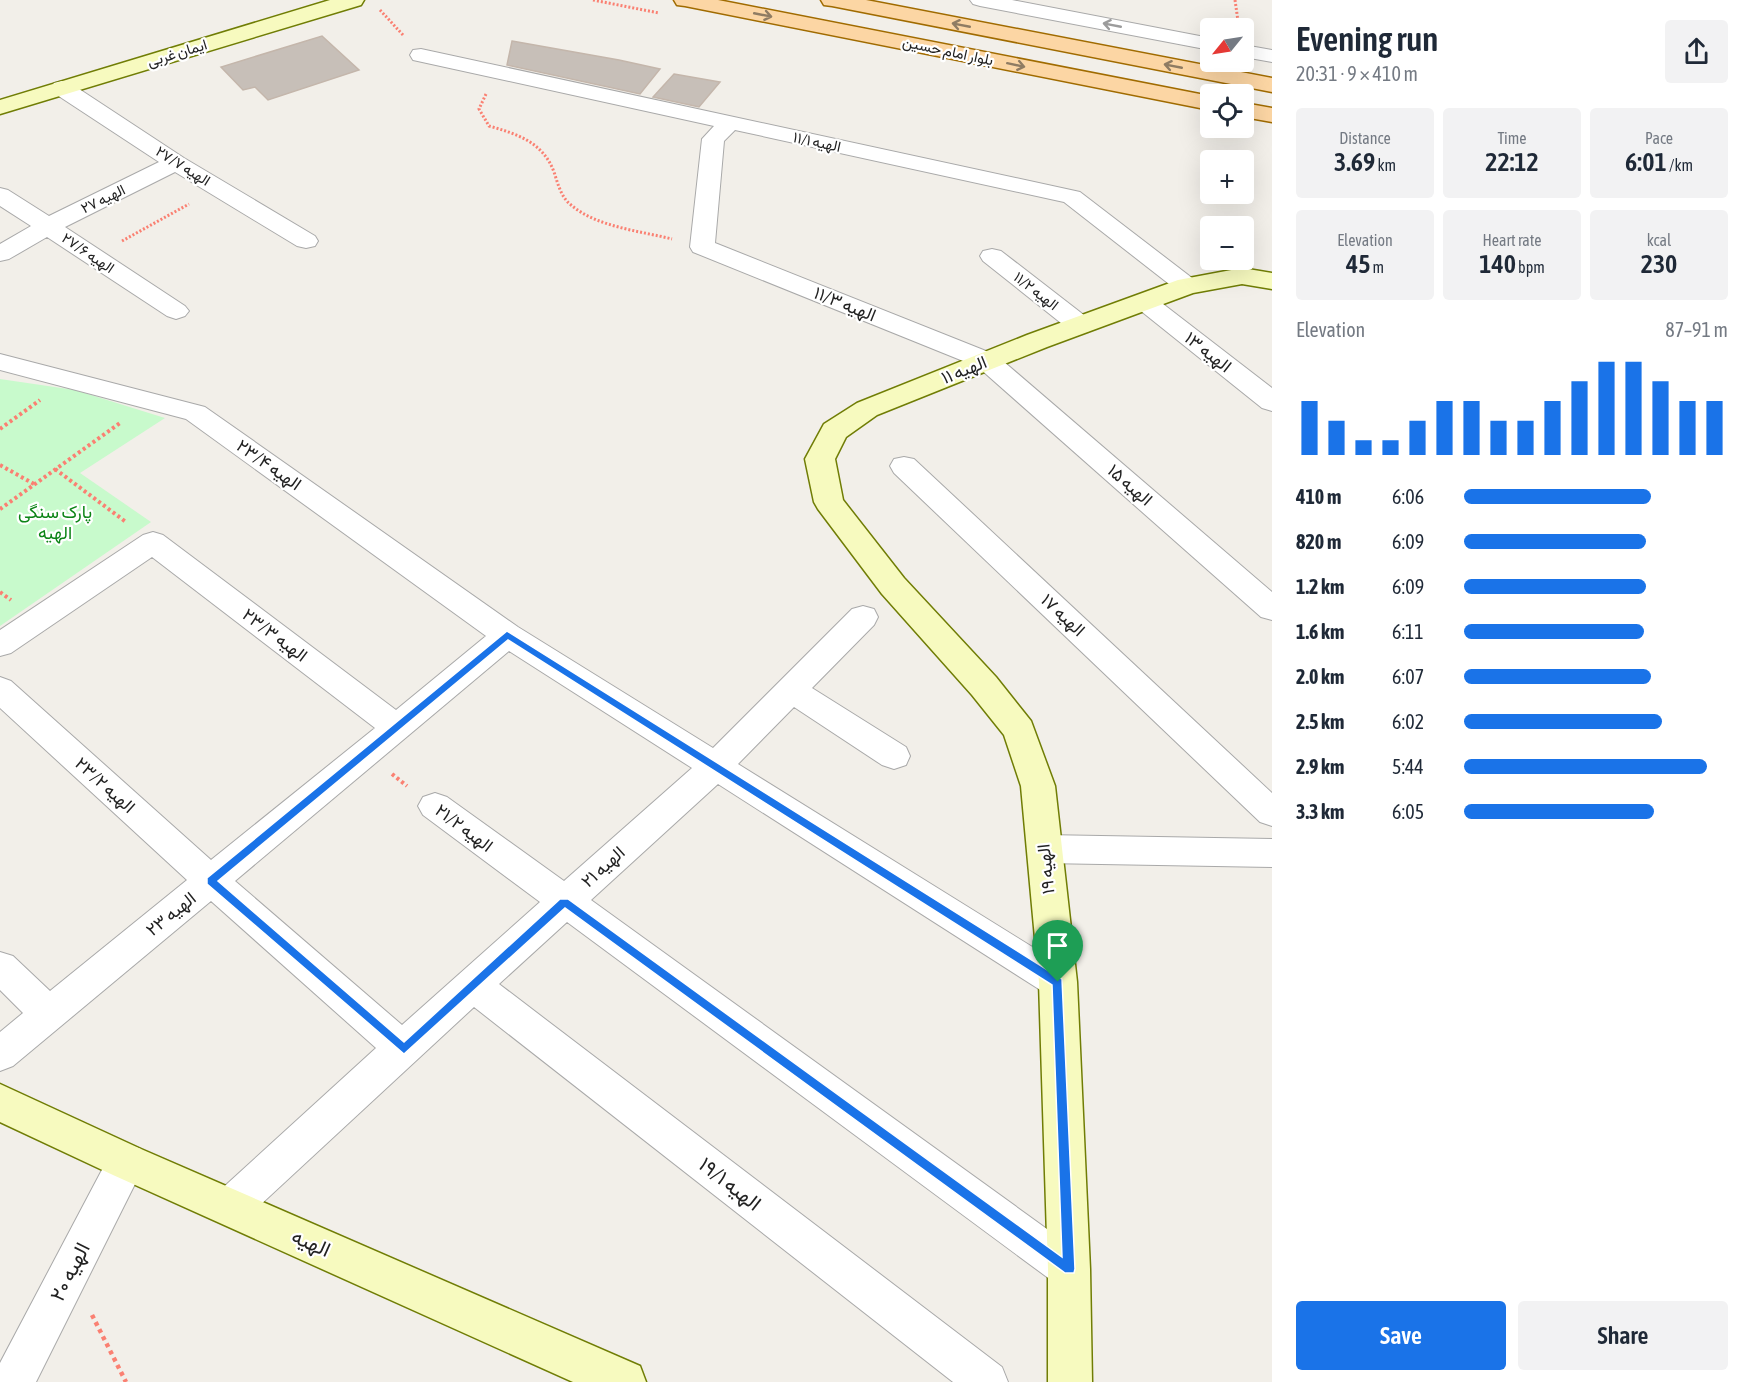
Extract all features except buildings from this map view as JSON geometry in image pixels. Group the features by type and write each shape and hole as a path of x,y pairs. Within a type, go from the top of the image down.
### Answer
{"main road":[{"name":"بلوار امام حسین","path":"685,0 1200,102"},
{"name":"بلوار امام حسین","path":"832,0 1272,85"},
{"path":"1254,112 1272,115"}],"street":[{"name":"ایمان غربی","path":"0,107 353,0"},
{"path":"980,0 1200,42"},
{"path":"1254,53 1272,56"},
{"name":"الهیه ۱۱/۱","path":"421,55 1072,197 1187,286"},
{"name":"الهیه ۲۷/۷","path":"62,88 176,163 306,241"},
{"path":"702,247 713,139 729,123"},
{"name":"الهیه ۲۷","path":"0,254 48,226 176,163"},
{"name":"الهیه ۲۷/۶","path":"0,195 177,311"},
{"name":"الهیه ۱۱/۳","path":"702,247 987,361"},
{"name":"الهیه ۱۱/۲","path":"992,256 1080,325"},
{"name":"الهیه ۱۱","path":"893,586 829,502 820,459 834,431 867,409 1080,325 1187,286 1242,276 1272,281"},
{"name":"الهیه ۱۳","path":"1145,302 1272,402"},
{"name":"الهیه ۱۵","path":"987,361 1272,609"},
{"name":"الهیه ۲۳/۴","path":"0,362 195,413 507,635 1058,982"},
{"name":"الهیه ۱۷","path":"904,466 1272,813"},
{"path":"0,645 153,542"},
{"name":"الهیه ۲۳/۳","path":"153,542 397,728"},
{"name":"الهیه ۱۹","path":"893,586 984,686 1019,730 1038,786 1058,982 1069,1269 1070,1382"},
{"name":"الهیه ۲۱","path":"230,1207 360,1086 404,1049 715,767 863,617"},
{"name":"الهیه ۲۳","path":"0,1054 507,635"},
{"name":"الهیه ۲۳/۲","path":"0,689 211,881 404,1049"},
{"path":"791,690 894,756"},
{"name":"الهیه ۲۱/۲","path":"435,806 1069,1269"},
{"path":"1044,849 1272,853"},
{"path":"0,967 49,1014"},
{"name":"الهیه ۱۹/۱","path":"474,986 987,1382"},
{"name":"الهیه","path":"0,1102 127,1162 624,1382"},
{"name":"الهیه ۲۰","path":"14,1382 127,1162"}],"path":[{"path":"1235,0 1238,18"},
{"path":"379,8 421,55"},
{"path":"498,72 479,109 489,126 530,139 550,161 558,186 570,205 602,221 702,247"},
{"path":"93,256 219,188"},
{"path":"0,429 68,380"},
{"path":"0,509 150,401"},
{"path":"0,465 34,484"},
{"path":"55,470 153,542"},
{"name":"الهیه ۲۱/۲","path":"364,754 435,806"},
{"path":"70,1271 126,1382"}],"green space":[{"name":"پارک سنگی الهیه","path":"0,379 75,390 165,418 80,473 151,522 0,626"}],"route":[{"path":"507,635 1058,982 1069,1269 564,902 404,1049 211,881 507,635"}]}
